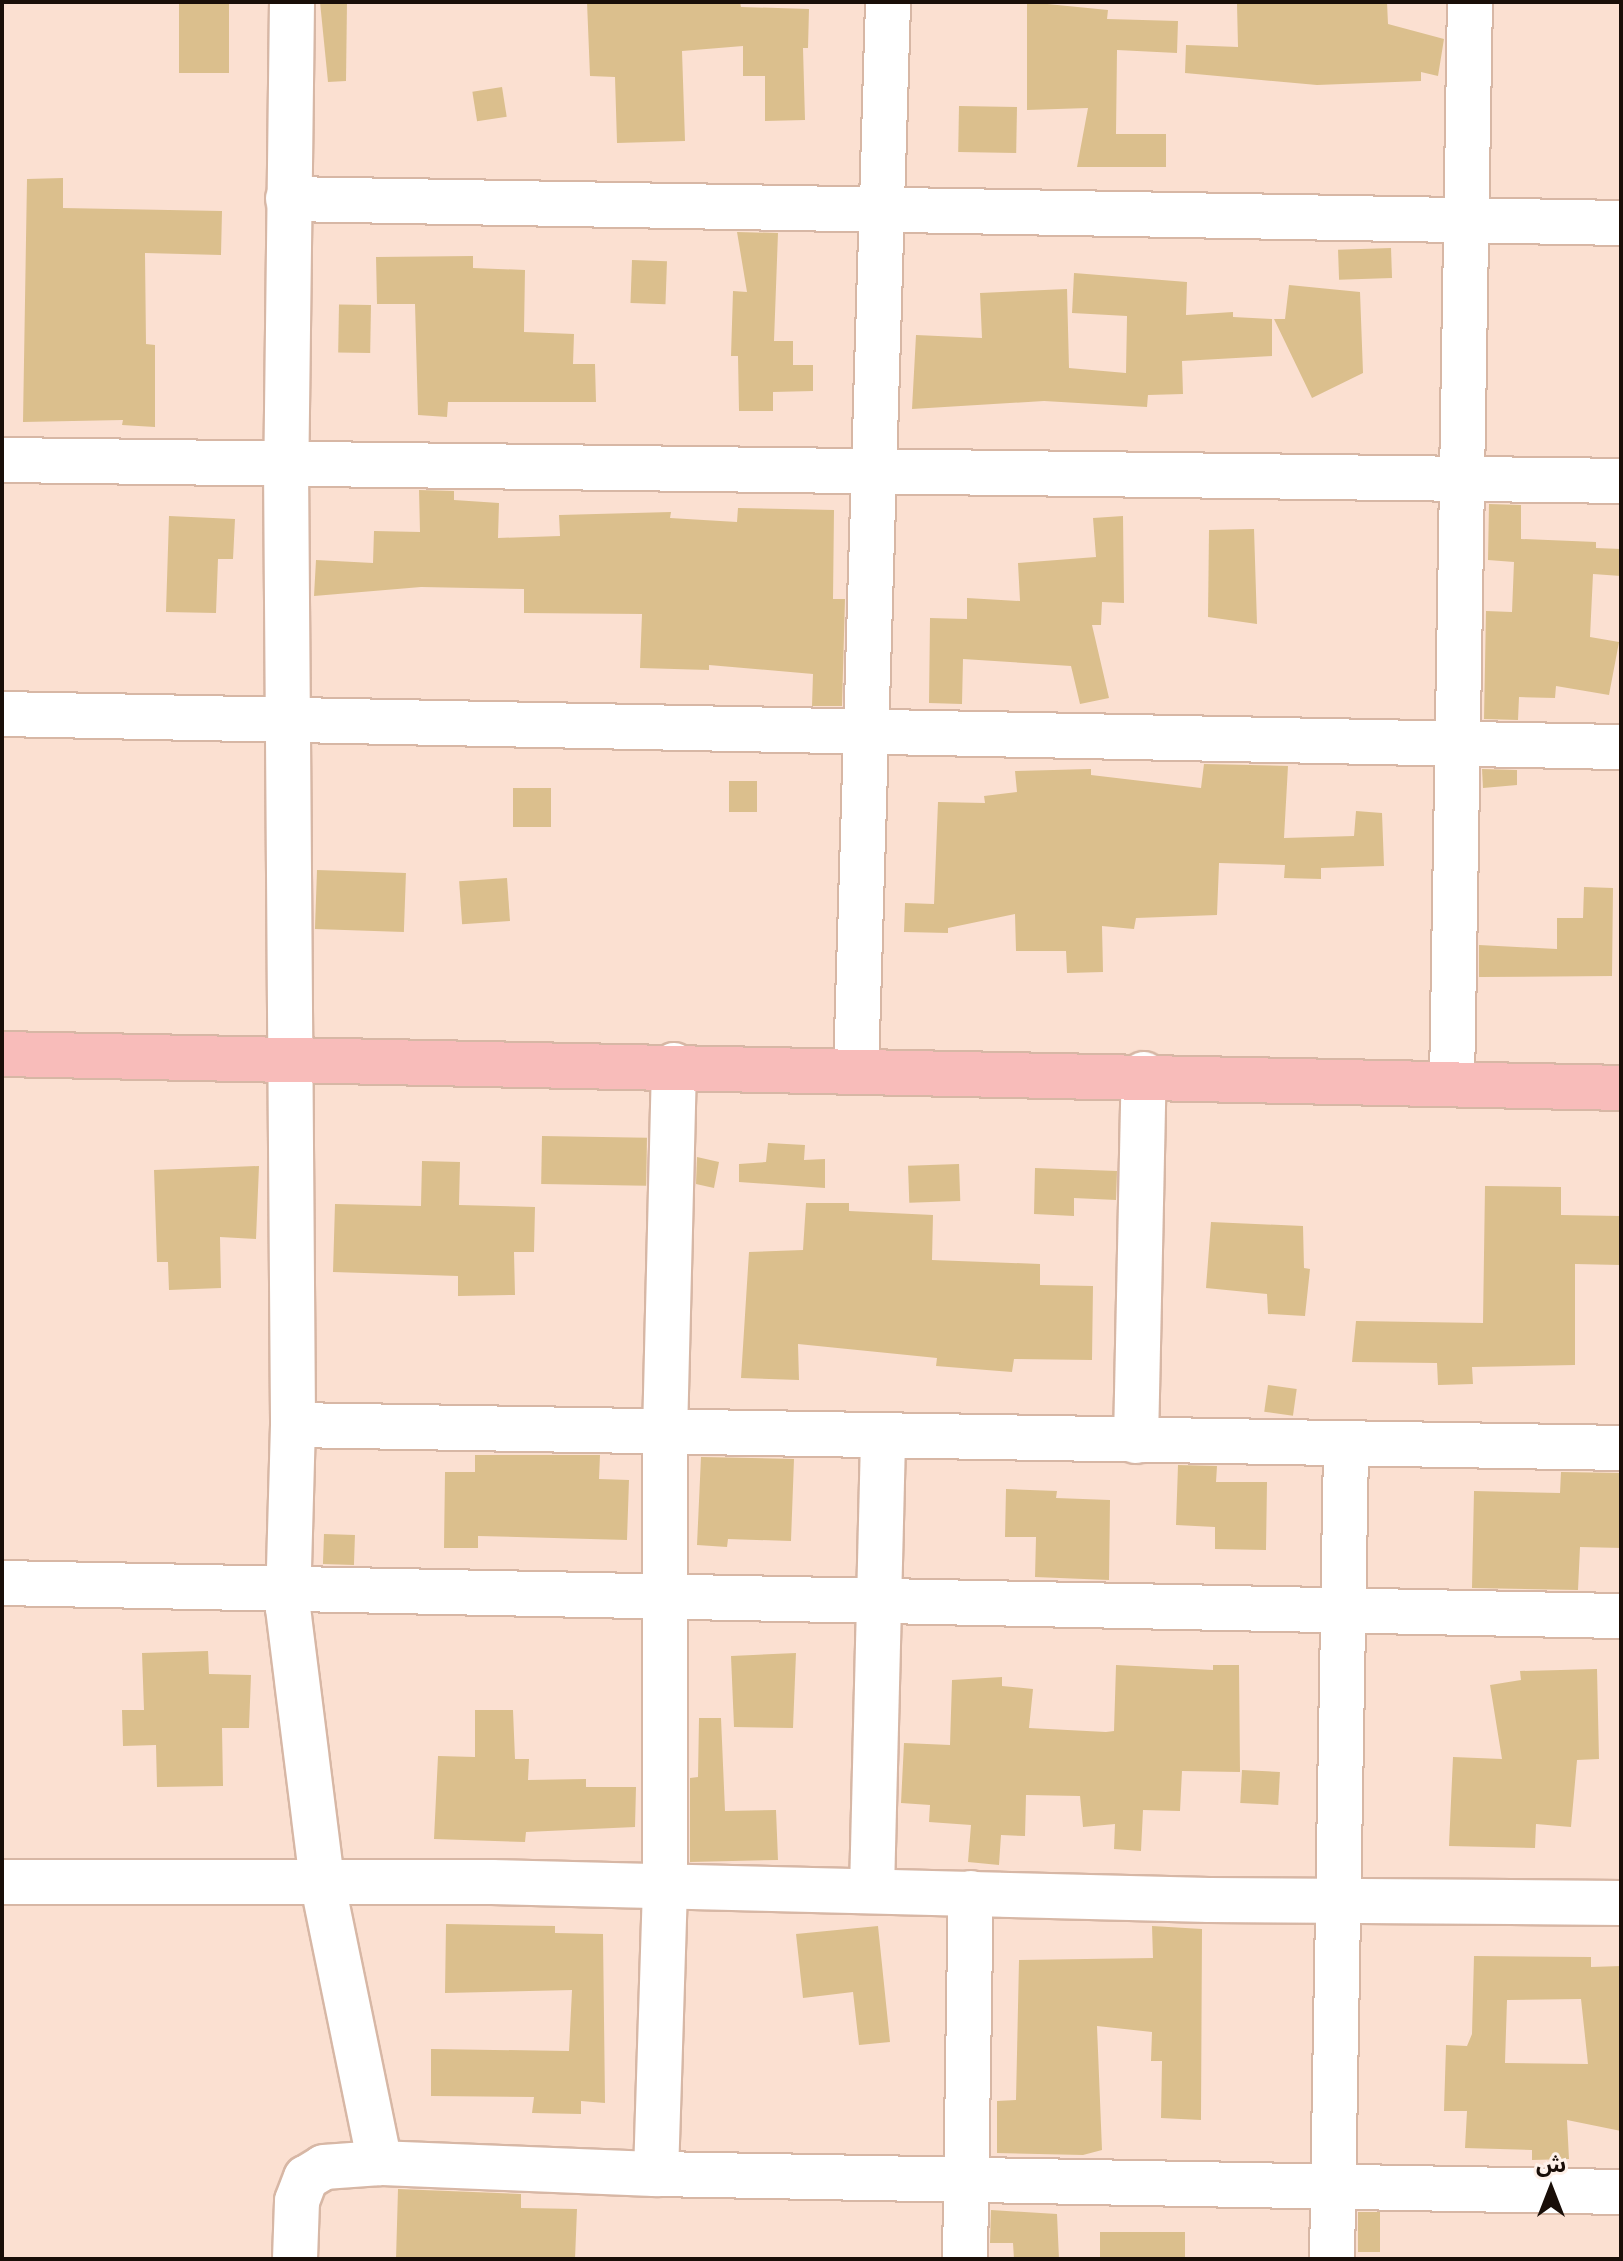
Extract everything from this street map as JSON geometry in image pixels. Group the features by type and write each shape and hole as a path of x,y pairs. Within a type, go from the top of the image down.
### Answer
{"main road":[{"path":"2,1054 1144,1074 1621,1088"}],"street":[{"path":"292,2 286,464 287,1060 293,1425 287,1589 322,1881 380,2163"},
{"path":"856,1069 888,2"},
{"path":"1452,1083 1470,2"},
{"path":"288,199 1621,223"},
{"path":"2,460 873,474 1621,481"},
{"path":"2,714 1621,747"},
{"path":"656,2174 665,1885 665,1434 674,1065"},
{"path":"1136,1441 1144,1074"},
{"path":"293,1425 1346,1446 1621,1448"},
{"path":"872,1890 882,1602 883,1437"},
{"path":"1332,2259 1346,1446"},
{"path":"2,1583 1621,1616"},
{"path":"2,1882 322,1881 665,1885 1621,1903"},
{"path":"965,2259 971,1893"},
{"path":"295,2259 297,2201 306,2178 324,2167 380,2163 656,2174 1621,2192"}],"building":[{"path":"179,2 229,2 229,73 179,73"},
{"path":"320,2 347,2 346,81 328,82"},
{"path":"587,2 740,2 741,7 809,9 808,48 803,48 805,120 765,121 765,76 743,76 743,46 682,51 685,141 617,143 615,77 590,76"},
{"path":"1027,2 1108,10 1107,19 1178,21 1177,53 1117,50 1116,134 1166,134 1166,167 1077,167 1088,108 1027,110"},
{"path":"1387,2 1388,24 1444,39 1438,76 1421,72 1421,81 1317,85 1185,73 1186,45 1238,47 1237,4"},
{"path":"502,87 507,117 477,121 472,92"},
{"path":"959,106 1017,107 1016,153 958,152"},
{"path":"63,178 63,208 222,211 221,255 145,253 146,344 155,345 155,427 122,425 123,420 23,422 27,179"},
{"path":"737,232 778,233 774,341 793,341 793,365 813,365 813,391 773,392 773,411 739,411 738,356 731,356 733,291 747,292"},
{"path":"1391,248 1392,278 1339,280 1338,250"},
{"path":"473,256 473,268 525,270 524,332 574,334 573,364 595,364 596,402 448,402 447,417 418,415 415,304 377,304 376,257"},
{"path":"632,260 667,261 665,304 630,303"},
{"path":"1074,273 1187,282 1186,315 1233,312 1233,317 1272,319 1272,356 1182,361 1183,394 1148,395 1147,407 1044,401 912,409 916,335 982,338 980,293 1067,289 1069,368 1126,373 1127,316 1072,313"},
{"path":"1289,285 1360,292 1363,373 1312,398 1274,319 1285,319"},
{"path":"339,304 371,305 370,353 338,352"},
{"path":"419,490 454,491 454,500 499,503 498,538 560,536 559,515 671,512 670,518 737,522 738,508 834,510 833,599 845,599 842,706 812,706 813,674 709,665 709,670 640,668 642,614 524,613 524,589 421,587 314,596 316,560 373,563 374,531 420,532"},
{"path":"1489,504 1521,505 1521,539 1596,542 1596,548 1621,549 1621,576 1593,574 1590,637 1619,642 1609,695 1556,686 1555,698 1519,697 1518,720 1484,719 1486,611 1512,612 1514,562 1488,560"},
{"path":"169,516 235,519 233,559 218,559 216,613 166,612"},
{"path":"1123,516 1124,603 1102,602 1101,625 1092,625 1109,698 1080,704 1071,666 963,659 962,704 929,703 930,618 967,619 967,598 1020,601 1018,563 1096,557 1093,518"},
{"path":"1254,529 1257,624 1208,617 1209,530"},
{"path":"1204,764 1288,766 1284,838 1354,836 1356,811 1382,813 1384,866 1321,868 1321,879 1284,878 1285,865 1219,863 1217,915 1136,918 1134,929 1102,926 1103,972 1067,973 1066,951 1016,951 1015,914 948,928 948,933 904,932 905,903 934,904 938,802 985,803 984,796 1017,792 1015,771 1091,769 1091,775 1201,788"},
{"path":"1482,769 1517,770 1517,785 1483,788"},
{"path":"729,781 757,781 757,812 729,812"},
{"path":"513,788 551,788 551,827 513,827"},
{"path":"317,870 406,873 404,932 315,929"},
{"path":"507,878 510,921 462,924 459,881"},
{"path":"1584,887 1613,888 1612,976 1479,977 1479,945 1557,949 1557,918 1583,918"},
{"path":"542,1136 647,1138 646,1186 541,1184"},
{"path":"768,1143 805,1145 804,1160 825,1159 825,1188 739,1182 739,1164 766,1162"},
{"path":"697,1157 719,1162 714,1188 696,1184"},
{"path":"422,1161 460,1162 459,1205 535,1207 534,1252 514,1252 515,1295 458,1296 458,1276 333,1272 335,1204 421,1206"},
{"path":"959,1164 960,1201 909,1203 908,1166"},
{"path":"259,1166 256,1239 220,1237 221,1288 169,1290 168,1262 157,1262 154,1170"},
{"path":"1035,1168 1117,1171 1116,1200 1074,1198 1074,1216 1034,1214"},
{"path":"1485,1186 1561,1187 1561,1215 1621,1216 1620,1265 1575,1264 1575,1365 1472,1367 1473,1384 1438,1385 1437,1363 1352,1362 1356,1321 1483,1323"},
{"path":"806,1203 849,1203 849,1211 933,1215 932,1260 1040,1264 1040,1285 1093,1286 1092,1360 1014,1359 1012,1372 936,1366 937,1358 798,1344 799,1380 741,1378 749,1252 803,1250"},
{"path":"1211,1222 1303,1226 1304,1268 1310,1269 1305,1316 1268,1314 1267,1294 1206,1288"},
{"path":"1268,1385 1297,1389 1293,1416 1264,1412"},
{"path":"475,1455 600,1455 599,1479 629,1480 627,1540 478,1536 478,1548 444,1548 445,1472 475,1472"},
{"path":"701,1457 794,1459 791,1541 728,1539 727,1547 697,1545"},
{"path":"1178,1465 1217,1466 1216,1482 1267,1482 1266,1550 1215,1549 1215,1527 1176,1525"},
{"path":"1561,1472 1621,1473 1621,1548 1580,1547 1578,1590 1472,1588 1474,1491 1560,1493"},
{"path":"1006,1489 1057,1491 1056,1498 1110,1500 1109,1580 1035,1577 1036,1537 1005,1537"},
{"path":"324,1534 355,1535 354,1565 323,1564"},
{"path":"208,1651 209,1674 251,1675 249,1728 222,1728 223,1786 157,1787 156,1745 123,1746 122,1710 144,1710 142,1653"},
{"path":"796,1653 793,1728 734,1727 731,1656"},
{"path":"1116,1665 1213,1670 1213,1665 1239,1665 1240,1772 1182,1771 1180,1811 1143,1810 1141,1851 1114,1849 1115,1824 1083,1827 1080,1796 1026,1795 1025,1836 1001,1835 999,1865 968,1862 971,1825 929,1822 930,1805 901,1803 904,1743 950,1745 952,1680 1002,1677 1002,1686 1033,1689 1029,1728 1106,1732 1114,1731"},
{"path":"1597,1669 1599,1759 1577,1760 1571,1827 1536,1824 1535,1848 1449,1846 1453,1757 1502,1759 1490,1685 1521,1680 1520,1671"},
{"path":"475,1710 513,1710 515,1759 529,1759 528,1780 586,1779 586,1787 636,1787 635,1827 526,1832 525,1842 434,1839 438,1756 475,1757"},
{"path":"699,1718 721,1718 725,1811 776,1810 778,1860 690,1862 690,1778 698,1777"},
{"path":"1242,1770 1280,1772 1278,1805 1240,1803"},
{"path":"446,1924 555,1926 555,1933 603,1934 605,2103 581,2101 581,2114 532,2113 534,2097 431,2096 431,2049 569,2051 572,1990 445,1993"},
{"path":"878,1926 890,2042 859,2045 853,1992 803,1998 796,1934"},
{"path":"1152,1926 1202,1929 1201,2120 1161,2118 1162,2061 1151,2061 1152,2032 1097,2026 1102,2150 1083,2155 997,2153 997,2101 1016,2100 1019,1960 1153,1958"},
{"path":"1474,1956 1591,1957 1591,1967 1621,1966 1621,2131 1567,2120 1569,2159 1532,2160 1532,2150 1465,2148 1467,2111 1444,2111 1446,2045 1467,2046 1472,2034","holes":["1581,1999 1588,2064 1505,2063 1507,2000"]},
{"path":"398,2189 521,2194 521,2208 577,2209 575,2259 396,2259"},
{"path":"991,2210 1057,2214 1059,2259 1014,2259 1013,2243 990,2243"},
{"path":"1358,2212 1380,2212 1380,2252 1358,2252"},
{"path":"1100,2232 1185,2232 1185,2259 1100,2259"}]}
